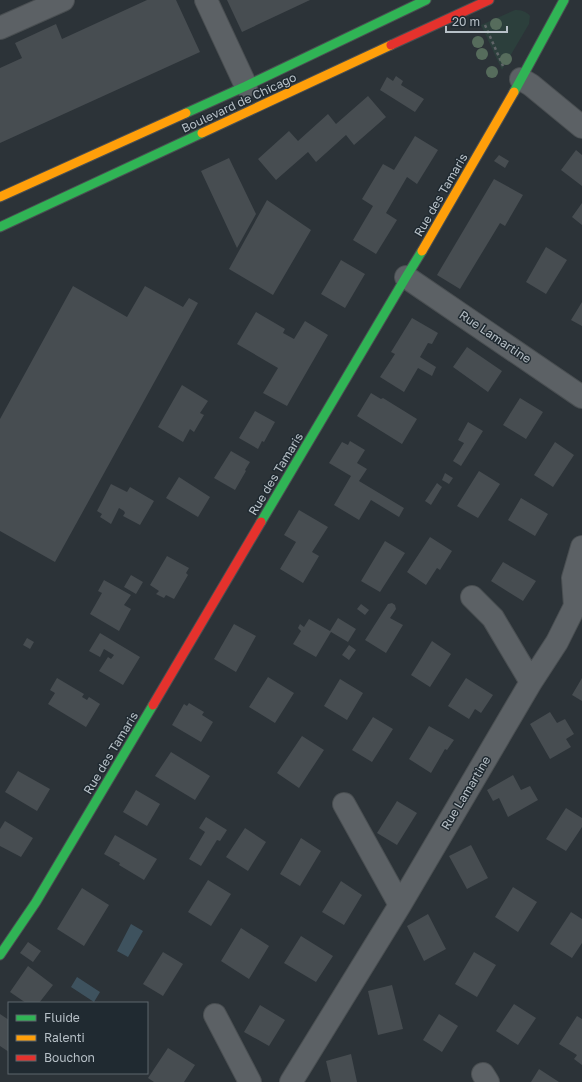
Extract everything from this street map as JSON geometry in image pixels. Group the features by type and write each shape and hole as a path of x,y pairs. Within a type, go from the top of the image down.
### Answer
{"street":[{"path":"0,28 63,0"},
{"path":"206,0 246,86"},
{"name":"Boulevard de Chicago","path":"0,197 246,86 426,0"},
{"name":"Boulevard de Chicago","path":"0,227 489,0"},
{"name":"Rue des Tamaris","path":"0,955 36,902 422,252 521,79 564,0"},
{"path":"521,79 531,85 582,127"},
{"name":"Rue Lamartine","path":"406,277 582,397"},
{"name":"Rue Lamartine","path":"291,1082 400,904 531,682 578,608 573,578 582,546"},
{"path":"472,597 492,618 531,682"},
{"path":"344,804 400,904"},
{"path":"215,1014 250,1082"}],"path":[{"path":"483,21 504,70 521,79"}],"green space":[{"path":"515,10 523,11 530,16 529,24 502,70 481,25"}],"water":[{"path":"131,924 143,931 128,957 117,951"},
{"path":"77,977 100,992 94,1002 71,987"}],"building":[{"path":"147,0 176,0 200,52 0,143 0,68 22,58 15,43 56,24 62,39"},
{"path":"227,0 310,0 242,32"},
{"path":"396,76 403,81 401,85 424,99 415,112 380,90 387,77 393,81"},
{"path":"368,96 386,117 354,145 346,135 316,162 308,152 276,180 258,159 289,131 298,141 328,114 336,124"},
{"path":"415,136 438,150 417,184 407,177 386,213 397,220 376,254 353,240 373,206 362,199 383,164 394,170"},
{"path":"576,150 582,155 582,186 561,170"},
{"path":"499,155 509,161 505,168 494,161"},
{"path":"229,158 256,214 237,248 201,171"},
{"path":"494,179 523,195 505,226 500,223 460,289 437,275"},
{"path":"267,200 311,230 273,295 229,269"},
{"path":"582,203 582,225 572,217"},
{"path":"546,247 567,260 546,294 526,282"},
{"path":"341,260 365,274 345,308 321,294"},
{"path":"73,286 127,317 145,286 183,307 189,298 198,303 55,562 0,531 0,419"},
{"path":"582,302 582,326 571,320"},
{"path":"256,312 285,329 283,333 294,339 305,321 328,335 287,406 263,393 278,368 237,344"},
{"path":"412,318 438,333 432,344 428,343 420,357 436,367 432,376 418,368 404,392 380,377 395,354 391,352"},
{"path":"467,347 502,371 488,392 453,367"},
{"path":"182,385 208,401 200,413 204,415 194,432 190,429 183,442 158,427"},
{"path":"371,393 381,399 383,398 417,419 402,444 357,416"},
{"path":"520,398 543,412 526,439 503,425"},
{"path":"255,411 275,422 264,442 262,441 258,449 239,438"},
{"path":"468,422 483,431 461,466 453,461 464,443 458,440"},
{"path":"350,441 365,450 357,463 367,469 359,481 404,508 399,517 371,500 359,520 334,505 351,476 329,463 342,442 348,445"},
{"path":"555,442 574,455 553,487 534,475"},
{"path":"231,451 250,462 235,490 214,478"},
{"path":"479,471 500,484 478,518 457,506"},
{"path":"445,473 453,478 449,484 442,480"},
{"path":"179,477 210,497 198,517 166,498"},
{"path":"437,483 442,487 431,505 425,501"},
{"path":"111,484 127,492 130,487 154,501 140,525 123,516 125,513 124,511 119,508 111,524 100,517 102,514 97,511"},
{"path":"521,498 548,514 535,536 508,520"},
{"path":"299,510 328,527 312,552 319,556 303,583 280,569 296,542 284,535"},
{"path":"430,537 452,551 440,570 437,568 426,585 407,572"},
{"path":"385,541 405,553 380,592 361,581"},
{"path":"167,556 189,568 186,573 188,575 174,599 166,595 164,598 156,594 159,591 150,585"},
{"path":"503,562 536,581 523,601 491,581"},
{"path":"131,575 143,582 136,594 124,587"},
{"path":"104,580 131,595 124,605 131,609 119,631 90,614 102,593 98,591"},
{"path":"392,603 395,605 396,609 390,618 403,625 386,653 365,640 388,604"},
{"path":"361,604 369,610 365,615 357,609"},
{"path":"338,618 356,629 348,642 331,632 316,657 293,644 301,631 298,628 300,624 304,627 309,619 330,631"},
{"path":"234,624 256,636 236,672 214,659"},
{"path":"100,633 140,657 123,685 99,671 108,657 111,659 114,655 104,649 100,657 89,651"},
{"path":"27,638 34,642 30,649 23,645"},
{"path":"432,641 451,654 430,687 411,675"},
{"path":"349,645 356,650 349,660 342,655"},
{"path":"268,677 294,693 275,723 249,707"},
{"path":"57,678 84,694 82,697 87,700 89,697 100,704 86,727 48,704 55,693 50,690"},
{"path":"466,678 493,695 481,713 475,709 469,719 448,706"},
{"path":"582,678 582,701 572,695"},
{"path":"340,679 363,693 347,720 324,706"},
{"path":"189,703 204,712 202,715 213,722 201,742 172,725 184,704 187,706"},
{"path":"550,712 557,723 565,719 574,734 566,739 571,747 550,759 530,724"},
{"path":"373,717 393,729 372,762 352,750"},
{"path":"429,726 454,740 447,750 445,749 431,773 409,759"},
{"path":"302,736 324,750 299,788 277,773"},
{"path":"171,752 210,776 195,800 155,776"},
{"path":"18,771 50,789 37,811 5,792"},
{"path":"513,775 521,790 530,786 538,800 508,817 499,798 493,801 487,790"},
{"path":"136,790 160,804 147,826 123,812"},
{"path":"397,801 417,813 397,845 377,833"},
{"path":"566,808 582,818 582,827 566,851 546,839"},
{"path":"206,817 227,830 220,841 217,840 201,866 189,859 205,832 199,828"},
{"path":"5,821 33,838 21,857 0,846 0,829"},
{"path":"245,828 266,842 248,871 226,857"},
{"path":"115,835 157,859 144,880 104,854"},
{"path":"301,838 321,851 300,886 280,874"},
{"path":"471,845 488,878 467,889 449,856"},
{"path":"208,880 231,894 211,926 188,912"},
{"path":"341,881 362,895 344,925 322,912"},
{"path":"513,887 537,902 518,932 495,917"},
{"path":"82,888 109,905 84,946 57,929"},
{"path":"571,912 582,919 582,943 572,958 550,944"},
{"path":"428,914 446,949 424,961 407,926"},
{"path":"241,928 269,946 249,979 221,961"},
{"path":"301,936 333,956 316,982 284,963"},
{"path":"28,942 41,951 33,962 20,953"},
{"path":"163,952 183,964 163,996 143,984"},
{"path":"474,952 496,965 477,997 455,984"},
{"path":"28,966 53,985 40,1002 25,1002 10,992"},
{"path":"392,985 403,1029 378,1035 368,991"},
{"path":"514,1004 536,1018 518,1045 496,1031"},
{"path":"260,1005 285,1020 269,1046 244,1032"},
{"path":"0,1014 8,1019 8,1051 0,1046"},
{"path":"439,1014 458,1026 442,1052 423,1040"},
{"path":"577,1016 582,1019 582,1065 574,1059 577,1055 559,1044"},
{"path":"168,1048 195,1065 184,1082 154,1082 148,1078"},
{"path":"351,1054 357,1082 331,1082 326,1061"},
{"path":"539,1069 559,1082 531,1082"}],"traffic: fast":[{"path":"186,113 426,0"},
{"path":"514,92 564,0"},
{"path":"0,227 202,133"},
{"path":"261,522 422,251"},
{"path":"0,955 36,902 153,705"}],"traffic: slow":[{"path":"202,133 391,45"},
{"path":"422,251 514,92"},
{"path":"0,197 186,113"}],"traffic: jam":[{"path":"391,45 489,0"},
{"path":"153,705 261,522"}]}
